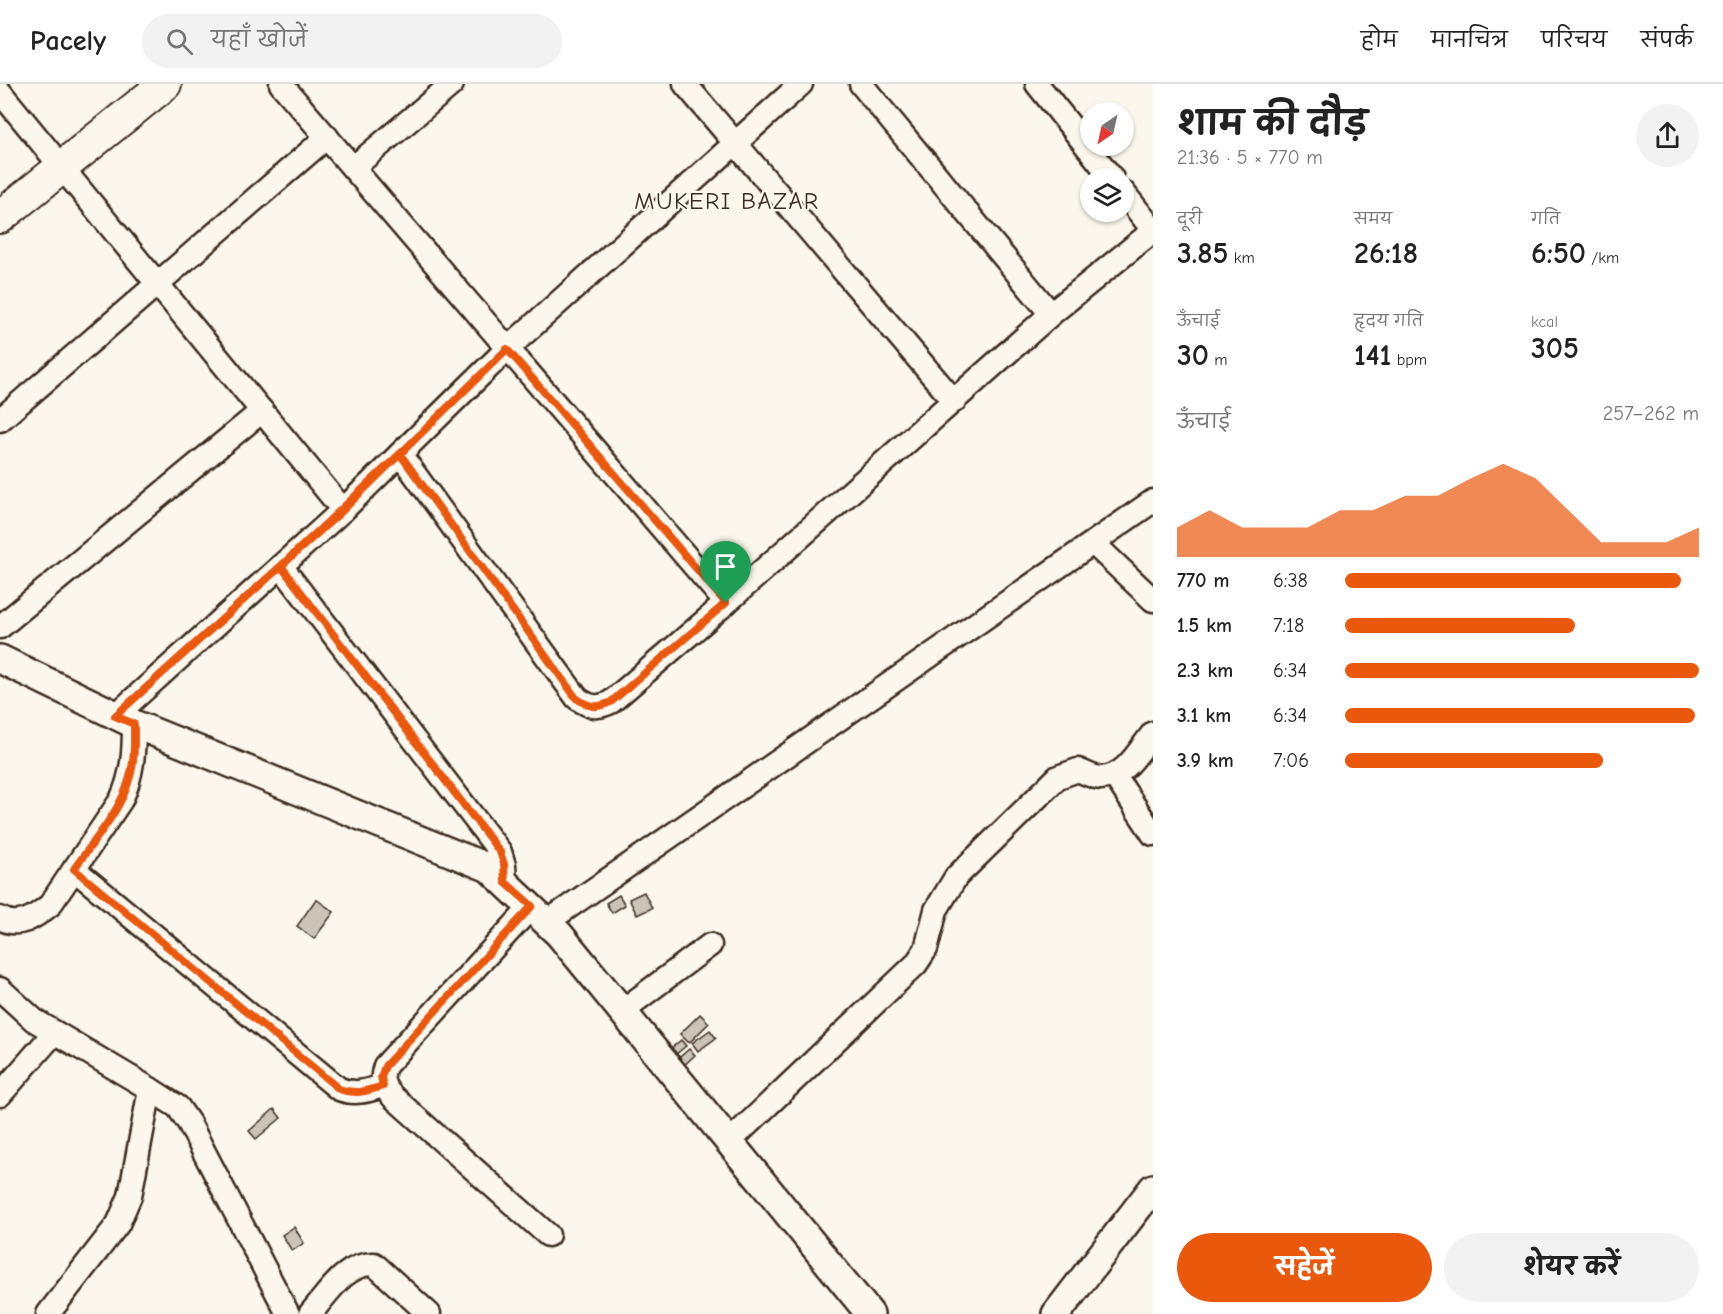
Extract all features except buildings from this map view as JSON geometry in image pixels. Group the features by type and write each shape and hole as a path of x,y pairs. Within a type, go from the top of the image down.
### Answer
{"main road":[{"path":"0,217 165,84"}],"street":[{"path":"353,168 452,84"},
{"path":"685,84 954,401"},
{"path":"125,720 507,349 801,84"},
{"path":"861,84 1051,314"},
{"path":"1037,84 1104,168"},
{"path":"293,88 327,137 353,168 726,603"},
{"path":"0,92 343,510"},
{"path":"0,420 327,137"},
{"path":"400,454 576,698 587,705 599,708 611,702 726,603 1051,314 1153,230 1134,206"},
{"path":"0,627 262,411"},
{"path":"548,1234 383,1086 381,1077 385,1066 539,914 1153,501"},
{"path":"1093,543 1153,600"},
{"path":"281,566 500,852 504,864 505,882"},
{"path":"0,659 125,720 489,868 539,914 622,1011 870,1314"},
{"path":"0,918 19,922 34,918 50,905 122,800 129,783 133,762 125,720"},
{"path":"729,1142 916,964 926,949 936,910 956,877 1058,777 1078,770 1099,778 1114,776 1125,769 1153,733"},
{"path":"1114,776 1153,834"},
{"path":"74,869 339,1089 351,1094 383,1086"},
{"path":"622,1011 711,945"},
{"path":"0,989 34,1020 178,1107 189,1123 288,1314"},
{"path":"0,1095 54,1033"},
{"path":"48,1314 118,1224 130,1196 150,1089"},
{"path":"1056,1314 1153,1188"},
{"path":"310,1314 350,1269 362,1263 374,1264 380,1268 429,1314"}],"district":[{"name":"MUKERI BAZAR","path":"727,201"}],"route":[{"path":"726,603 507,349 400,454 343,510 115,716 134,724 133,762 129,783 122,800 74,869 339,1089 351,1094 383,1086 381,1077 385,1066 532,906 505,882 504,864 500,852 281,566 400,454 576,698 587,705 599,708 611,702 726,603"}]}
